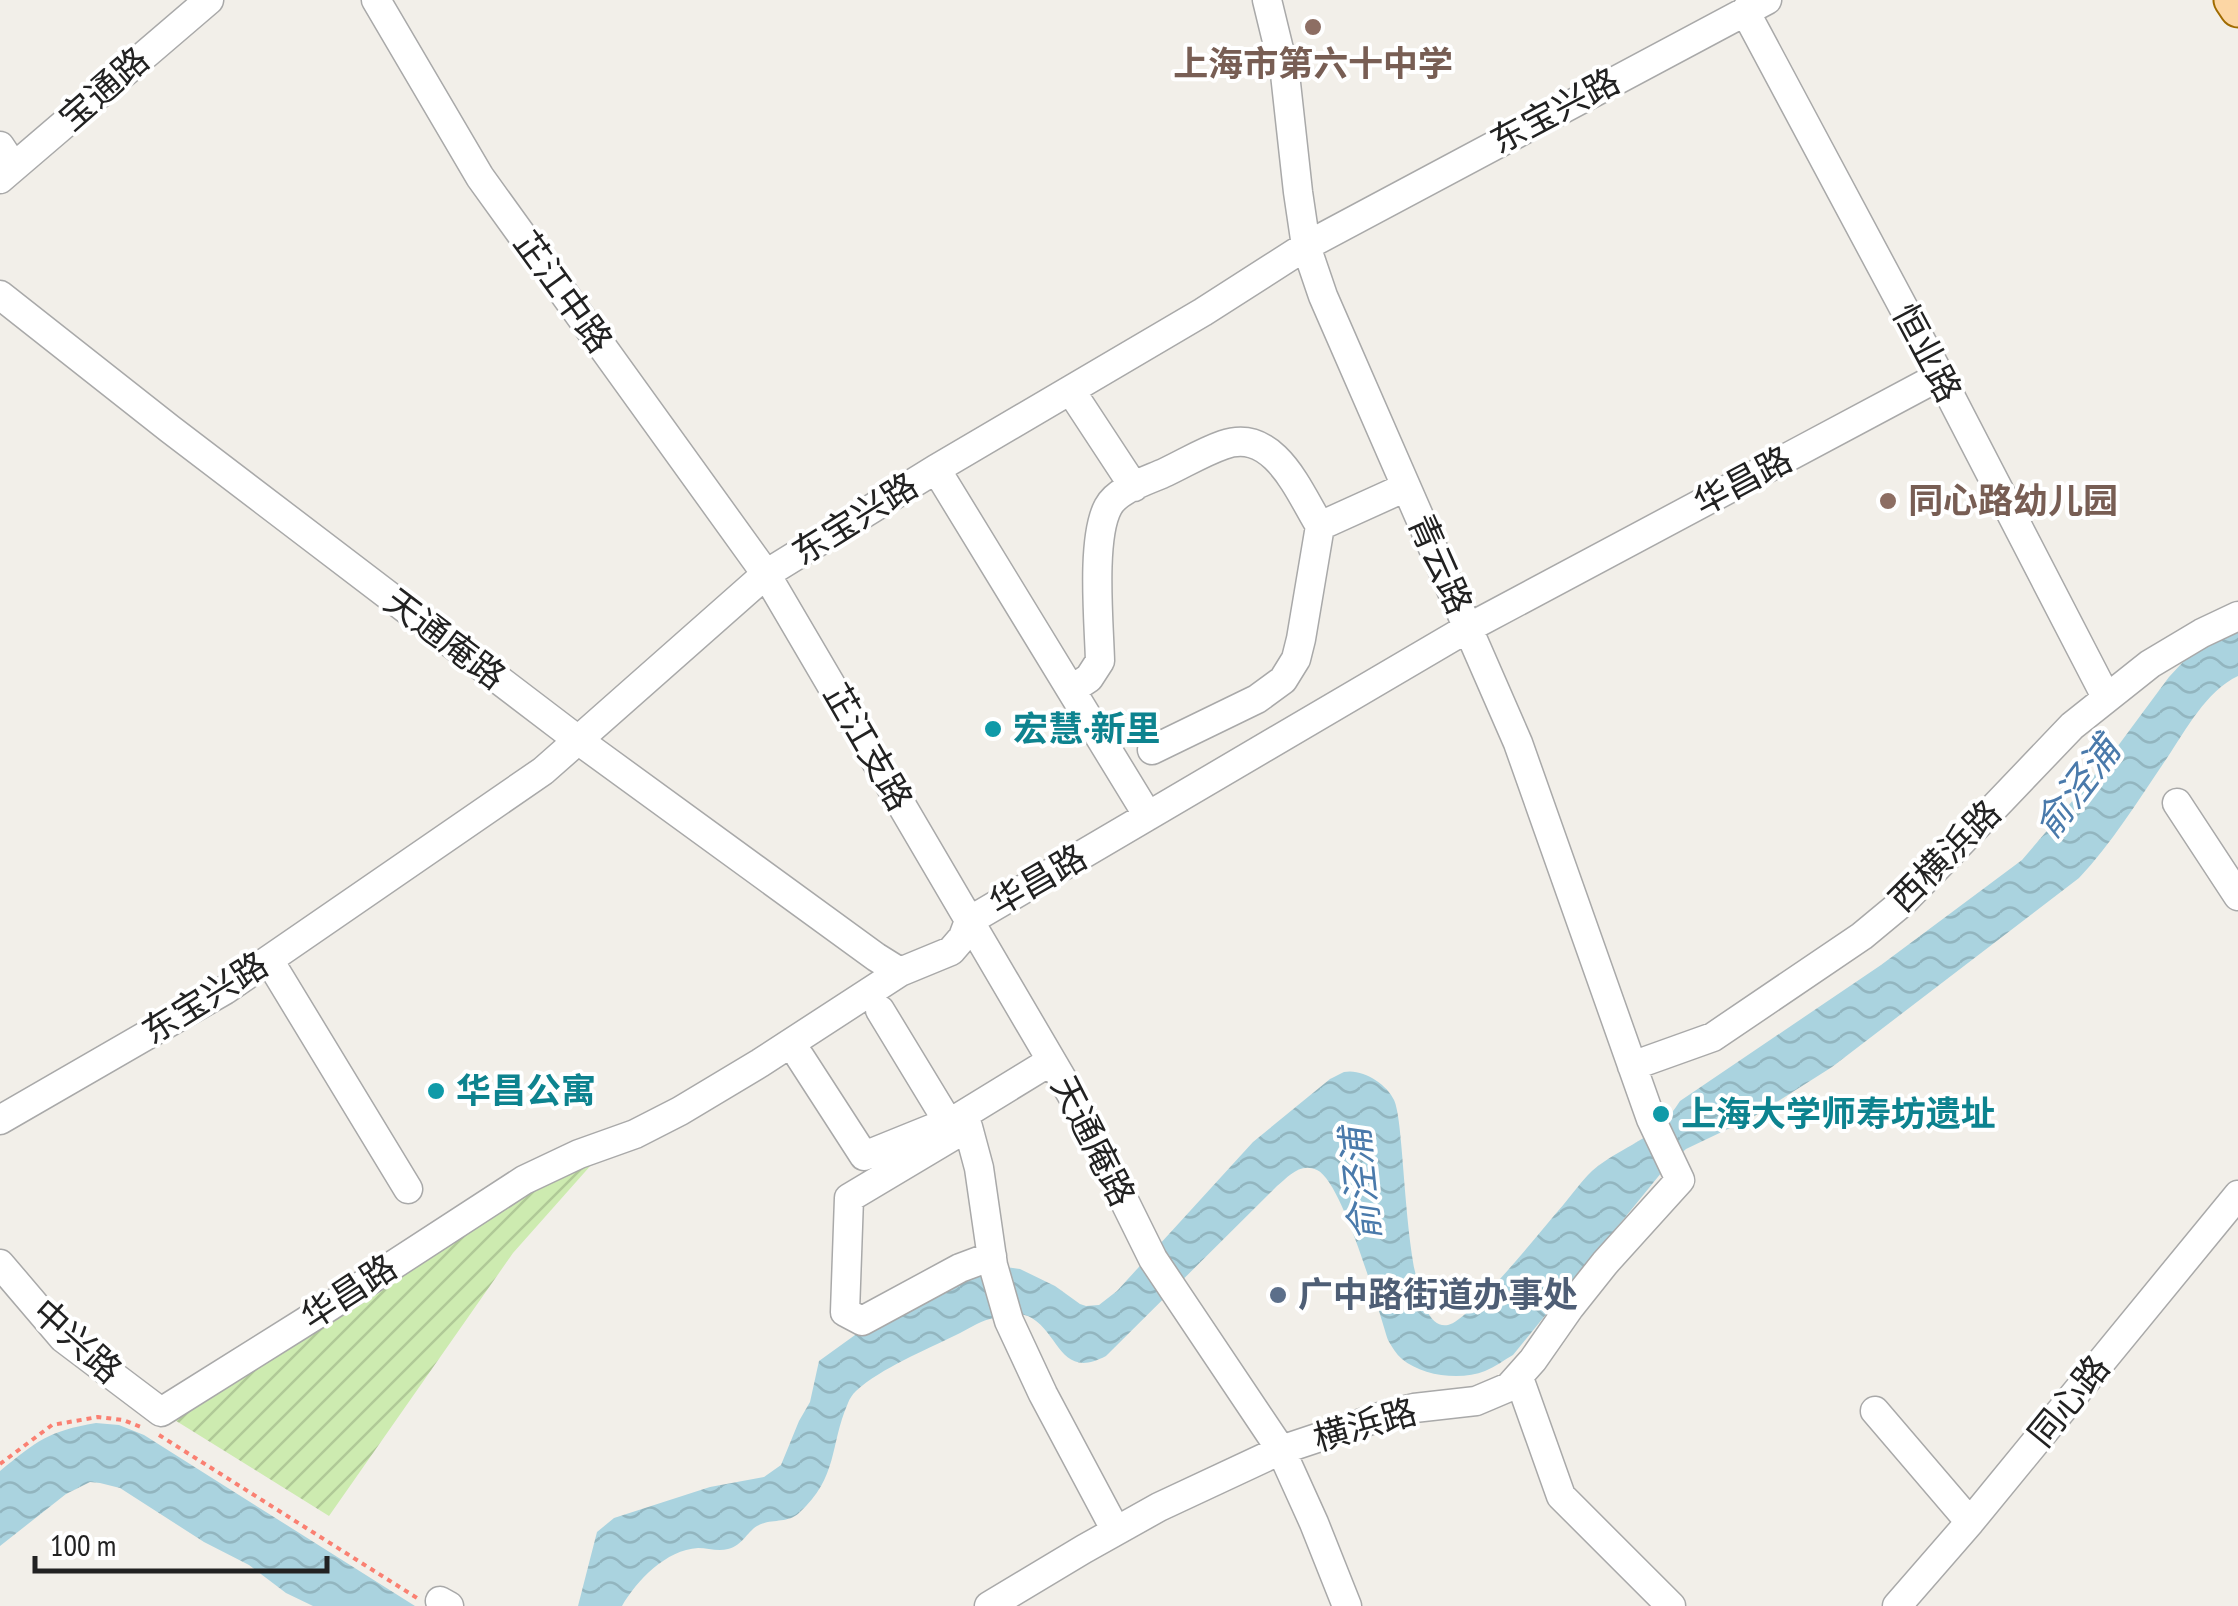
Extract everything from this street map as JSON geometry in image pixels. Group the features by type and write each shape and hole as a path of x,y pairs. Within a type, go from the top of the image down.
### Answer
{"main road":[{"path":"2232,0 2238,9"}],"street":[{"name":"宝通路","path":"5,164 209,0"},
{"name":"芷江中路","path":"376,0 480,177 766,574"},
{"name":"青云路","path":"1267,0 1286,74 1306,246 1323,296 1518,743 1651,1119 1678,1175"},
{"name":"东宝兴路","path":"0,1120 225,990 542,771 766,574 1306,246 1756,6"},
{"name":"恒业路","path":"1756,6 1940,376 2106,697"},
{"name":"天通庵路","path":"0,295 578,740 900,972"},
{"name":"华昌路","path":"154,1425 524,1180 680,1112 900,972 951,951 963,938 969,920 1468,628 1940,376"},
{"path":"1071,390 1134,487"},
{"path":"1071,690 1089,678 1100,661 1098,535 1109,504 1134,487 1225,444 1249,442 1269,451 1284,466 1320,526 1296,659 1283,680 1257,698 1152,750"},
{"path":"936,469 1148,816"},
{"path":"1320,526 1406,488"},
{"name":"芷江支路","path":"766,574 969,920"},
{"name":"西横浜路","path":"1632,1066 1714,1037 1862,936 1902,902 2072,726 2106,697 2202,632 2238,616"},
{"path":"2176,802 2238,896"},
{"name":"天通庵路","path":"969,920 1074,1099 1154,1259 1281,1450"},
{"path":"268,960 408,1189"},
{"path":"880,1010 948,1122"},
{"path":"800,1057 864,1156 948,1122 1051,1061"},
{"path":"992,1261 960,1268 862,1321 845,1312 849,1198 968,1127 979,1168 992,1261 1009,1321 1116,1531"},
{"name":"横浜路","path":"989,1606 1159,1507 1281,1450 1392,1412 1495,1395 1519,1378 1604,1263 1678,1175"},
{"name":"同心路","path":"1897,1606 2238,1195"},
{"name":"中兴路","path":"0,1264 63,1338 154,1425"},
{"path":"1519,1378 1560,1496 1672,1606"},
{"path":"1876,1410 1970,1522"},
{"path":"1281,1450 1347,1606"}],"path":[{"path":"0,1464 52,1425 98,1417 154,1425 439,1604"}],"green space":[{"path":"592,1164 513,1253 329,1516 173,1419 530,1191"}],"water":[{"name":"俞泾浦","path":"2238,628 2238,676 2216,691 2198,712 2125,820 2079,878 1832,1067 1753,1117 1686,1149 1666,1167 1513,1355 1485,1371 1465,1376 1420,1369 1400,1357 1388,1340 1338,1197 1317,1170 1300,1169 1277,1186 1106,1356 1090,1362 1069,1358 1039,1323 1024,1315 1004,1315 977,1324 891,1367 855,1392 842,1419 827,1474 799,1513 757,1526 728,1549 698,1548 675,1554 644,1577 622,1606 578,1606 597,1532 614,1518 710,1487 764,1477 781,1465 810,1402 819,1361 862,1330 978,1271 1006,1267 1020,1269 1055,1286 1080,1304 1099,1305 1117,1291 1253,1142 1344,1072 1373,1078 1394,1100 1414,1266 1422,1298 1433,1319 1448,1325 1458,1320 1504,1274 1598,1166 1653,1131 1680,1101 1881,965 2022,860 2195,649"},
{"path":"96,1423 119,1425 144,1435 415,1606 313,1606 120,1488 100,1483 90,1482 66,1494 0,1546 0,1471 44,1439"}],"place":[{"name":"上海市第六十中学","path":"1313,27"},
{"name":"同心路幼儿园","path":"1888,501"},
{"name":"宏慧·新里","path":"993,729"},
{"name":"华昌公寓","path":"436,1091"},
{"name":"上海大学师寿坊遗址","path":"1661,1114"},
{"name":"广中路街道办事处","path":"1278,1295"}]}
